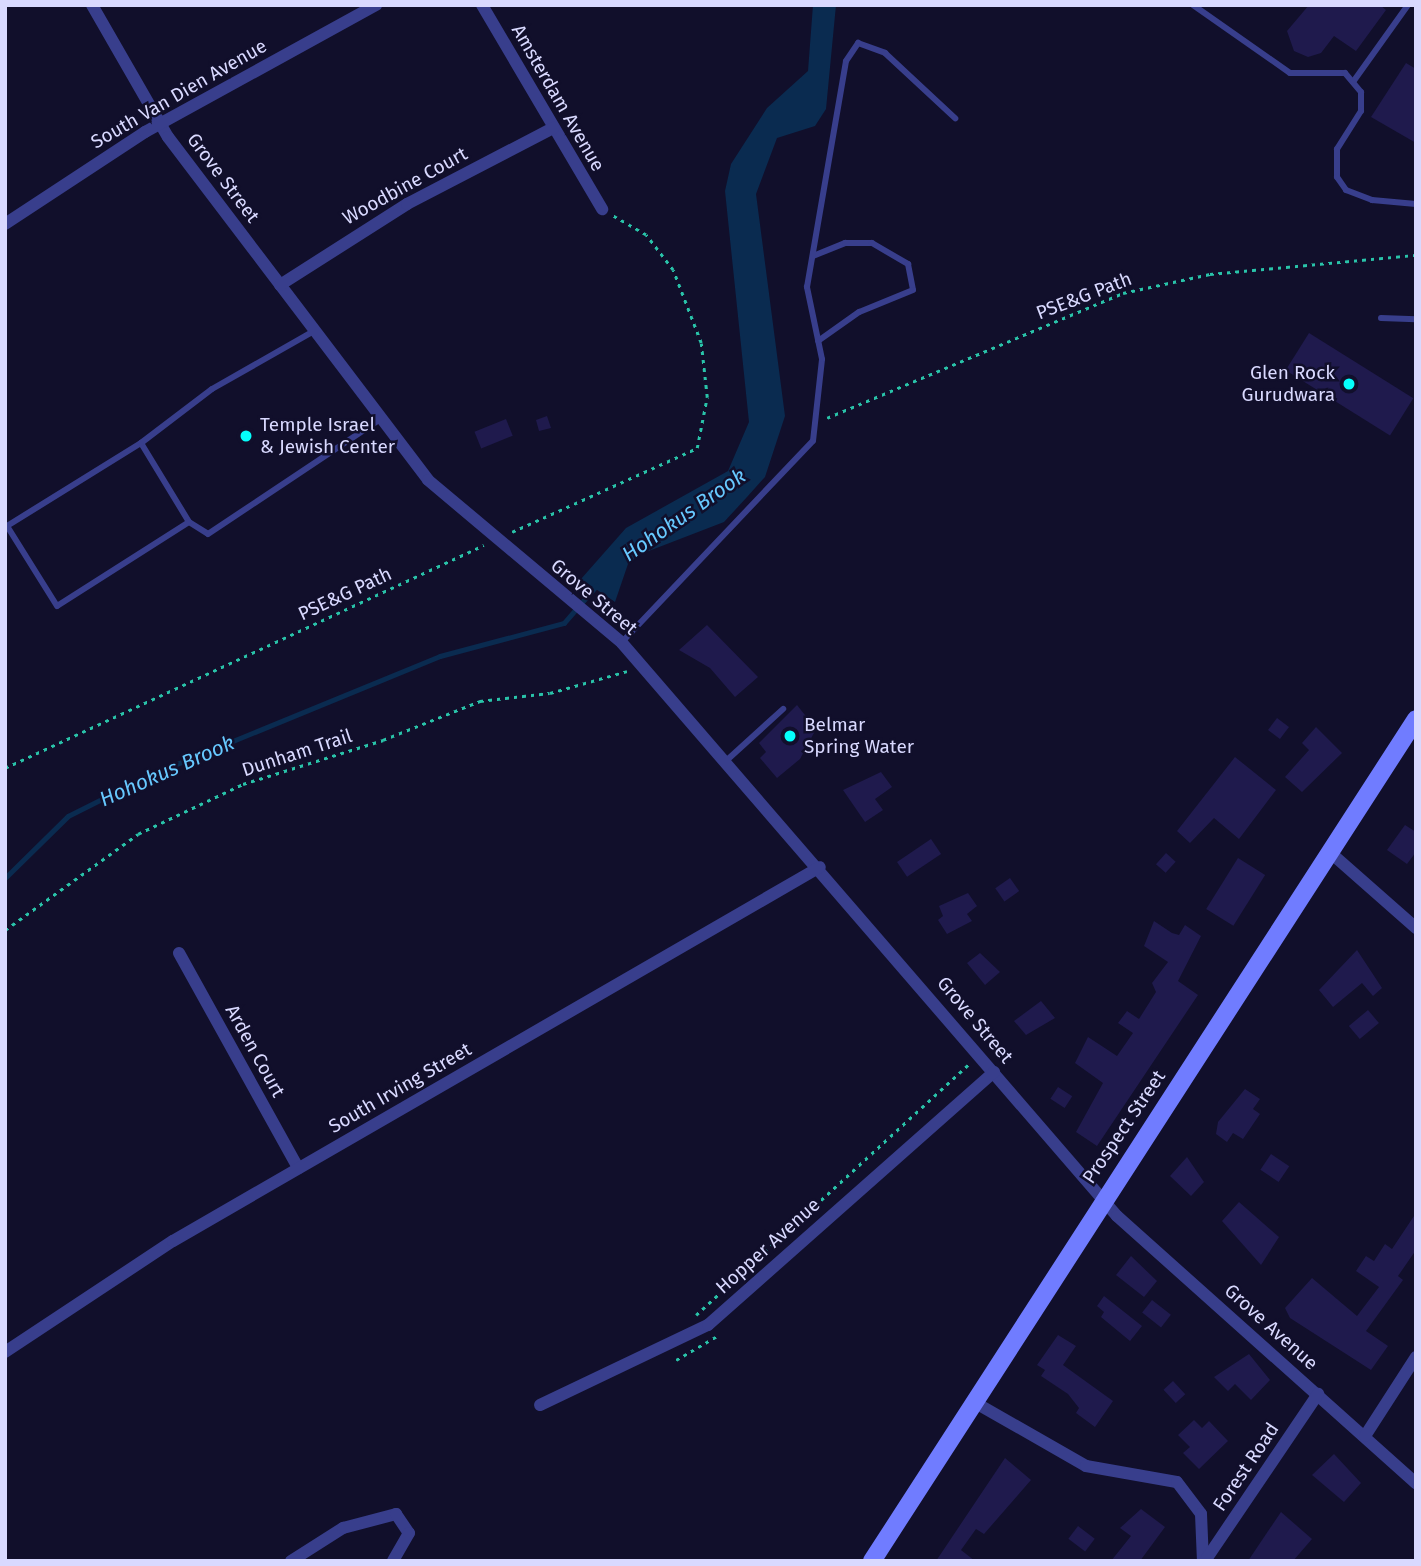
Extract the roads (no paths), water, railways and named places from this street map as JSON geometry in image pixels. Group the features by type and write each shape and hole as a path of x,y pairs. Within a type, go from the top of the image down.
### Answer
{"main road":[{"name":"Prospect Street","path":"872,1561 1101,1198 1332,854 1416,719"}],"street":[{"name":"Grove Street","path":"92,5 159,124 379,420 428,480 494,540 622,643 820,867 1101,1198"},
{"name":"South Van Dien Avenue","path":"5,224 159,124 376,5"},
{"name":"Amsterdam Avenue","path":"482,5 601,209"},
{"name":"Woodbine Court","path":"280,285 407,204 553,128"},
{"path":"1332,854 1416,928"},
{"name":"South Irving Street","path":"5,1352 298,1168 820,867"},
{"name":"Arden Court","path":"179,953 298,1168"},
{"name":"Hopper Avenue","path":"540,1405 708,1325 994,1072"},
{"name":"Grove Avenue","path":"1101,1198 1416,1483"},
{"path":"1364,1436 1416,1357"},
{"name":"Forest Road","path":"1204,1561 1318,1394"},
{"path":"974,1402 1086,1466 1177,1482 1201,1514 1204,1561"},
{"path":"290,1561 343,1528 396,1514 409,1533 393,1561"}],"lane":[{"path":"1193,5 1290,73 1345,73 1353,82 1361,111 1337,149 1336,177 1346,190 1372,200 1416,204"},
{"path":"1353,82 1408,5"},
{"path":"622,643 813,442 821,421 818,341 807,288 841,86 858,43 885,53 955,118"},
{"path":"813,256 845,243 872,243 908,264 913,290 859,312 818,341"},
{"path":"1381,318 1416,319"},
{"path":"189,522 57,606 7,526 141,443 212,389 314,331"},
{"path":"141,443 189,522 208,534 379,420"},
{"path":"727,760 783,709"}],"water":[{"path":"813,5 836,5 826,109 815,126 777,138 756,194 785,416 765,477 724,522 641,554 628,564 615,602 581,579 626,528 728,471 749,422 725,191 731,164 767,108 808,71"}],"waterway":[{"name":"Hohokus Brook","path":"5,878 68,816 150,775 440,656 564,623 596,586"}],"place":[{"name":"Glen Rock Gurudwara","path":"1349,384"},
{"name":"Temple Israel & Jewish Center","path":"246,436"},
{"name":"Belmar Spring Water","path":"790,736"}]}
